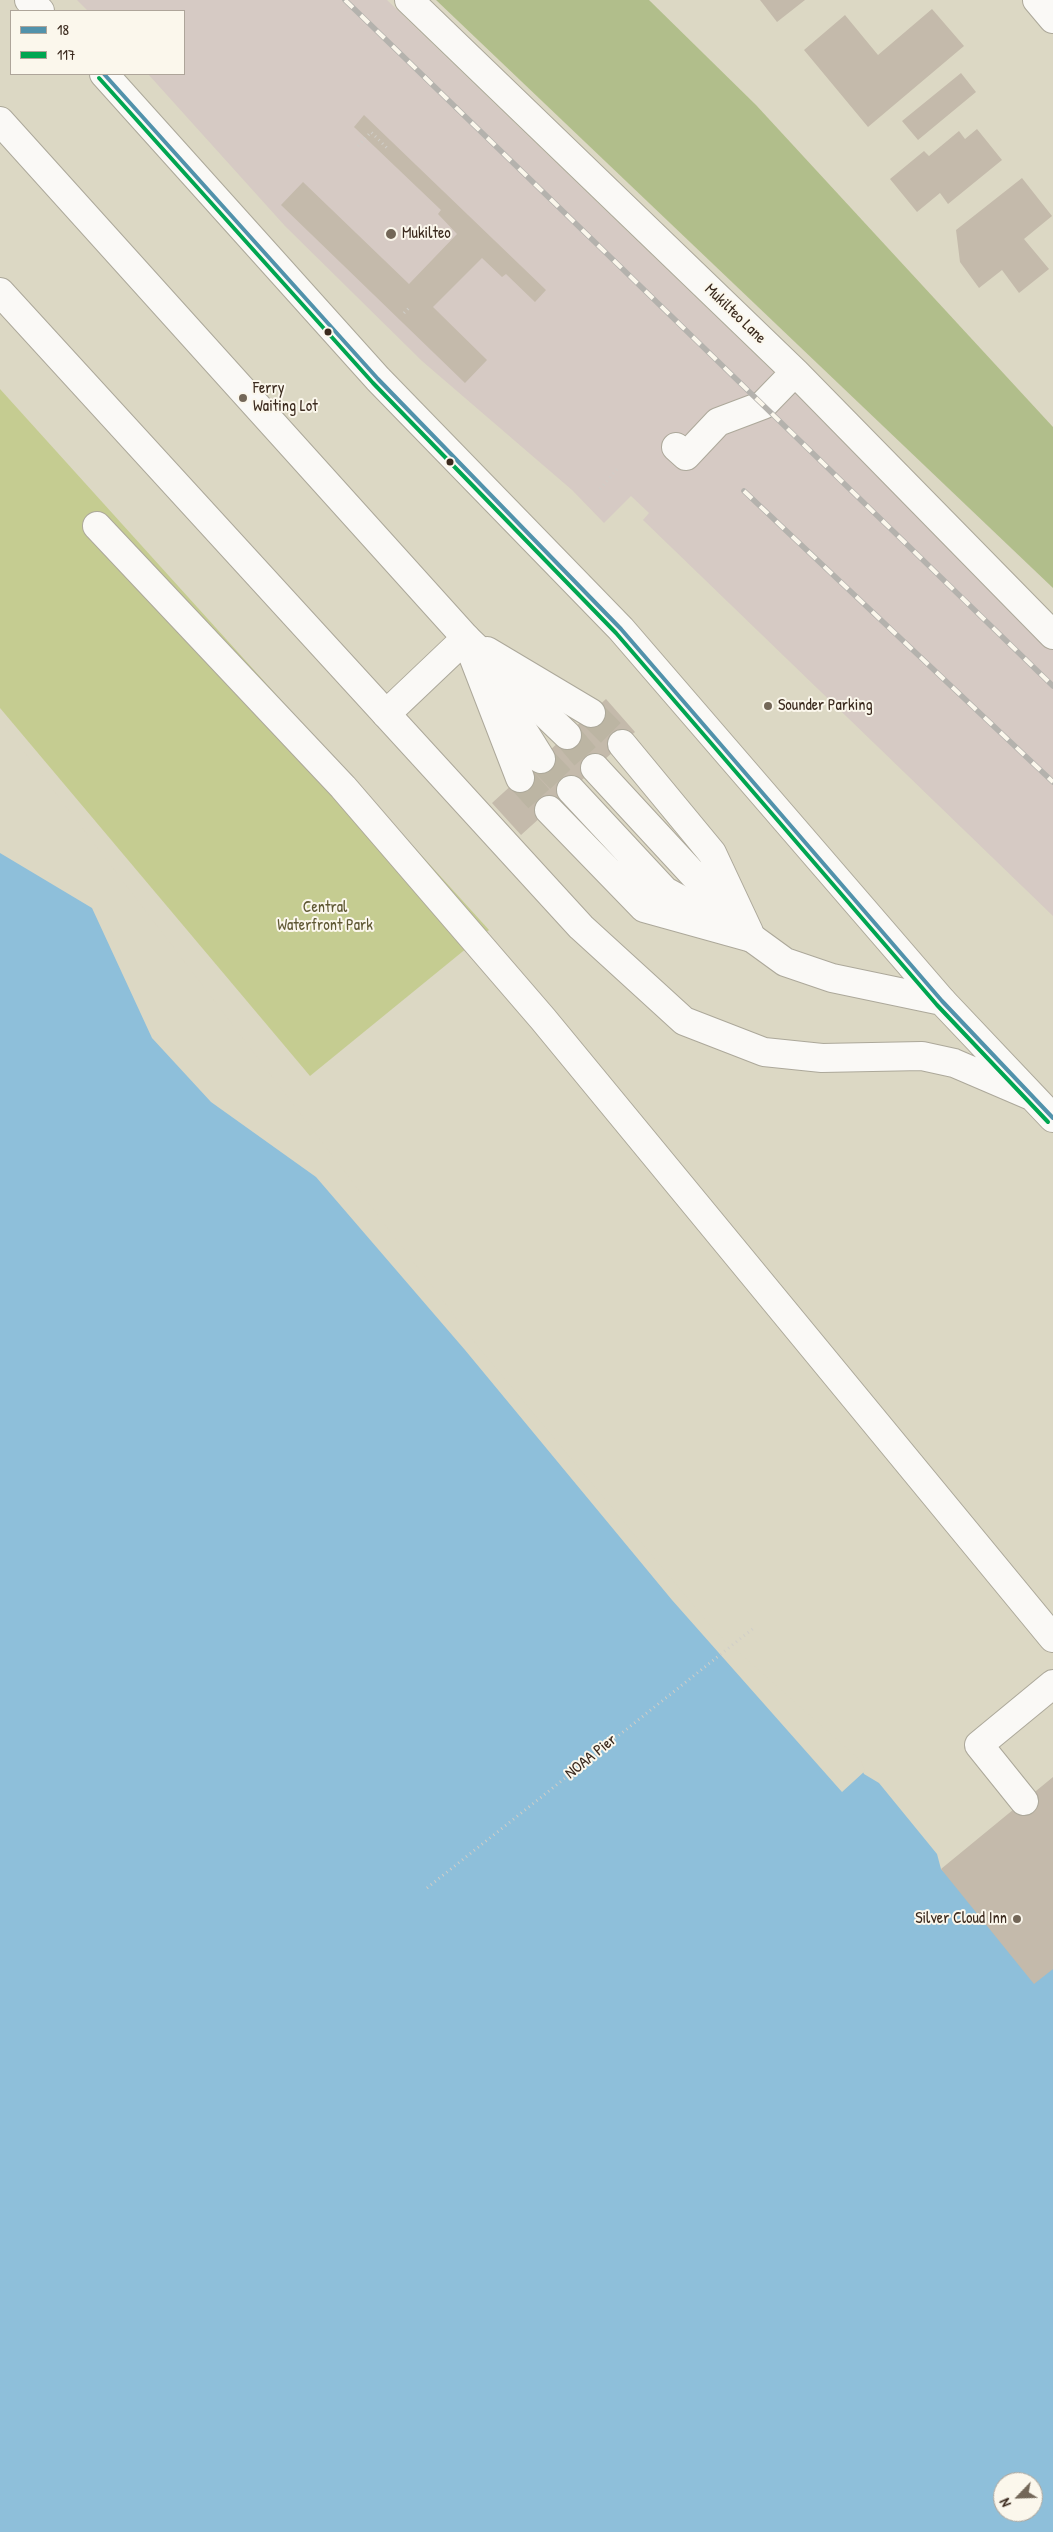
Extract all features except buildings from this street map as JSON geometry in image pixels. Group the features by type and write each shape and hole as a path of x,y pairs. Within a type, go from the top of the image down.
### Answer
{"main road":[{"path":"29,0 39,10"},
{"name":"Mukilteo Lane","path":"409,0 796,372 1053,635"},
{"path":"1037,0 1053,19"},
{"path":"105,75 378,379 622,629 942,1002 1053,1118"},
{"path":"0,121 466,638 567,735"},
{"path":"0,292 580,927 684,1021 764,1052 822,1058 922,1056 946,1061 1031,1096"},
{"path":"676,447 686,456 718,422 763,404 796,372"},
{"path":"97,526 350,794 543,1019 1053,1638"},
{"path":"466,638 591,713"},
{"path":"386,714 466,638"},
{"path":"466,638 541,759"},
{"path":"466,638 520,778"},
{"path":"622,744 712,853 752,938"},
{"path":"595,768 752,938"},
{"path":"571,790 665,891 752,938 785,962 832,978 886,992 942,1002"},
{"path":"550,810 644,908 752,938"},
{"path":"1024,1801 979,1744 1053,1684"}],"path":[{"path":"358,146 371,132 388,148"},
{"path":"404,313 409,308"},
{"path":"600,489 619,467"},
{"name":"NOAA Pier","path":"428,1888 755,1627"}],"shaded area":[{"path":"77,0 387,0 1053,641 1053,916 643,520 649,513 631,496 604,523 572,490 422,361 285,226 149,75 185,75 185,10 87,10"}],"green space":[{"path":"436,0 649,0 756,105 1053,427 1053,588"},
{"name":"Central Waterfront Park","path":"0,389 489,930 310,1076 0,708"}],"water":[{"path":"0,722 475,1346 715,1635 859,1763 864,1774 879,1783 937,1854 941,1869 1053,1967 1053,2532 0,2532"}],"pier":[{"path":"0,720 477,1345 717,1633 861,1761 865,1771 842,1792 672,1600 465,1350 316,1177 211,1102 152,1038 92,908 0,853"}],"tunnel":[{"path":"591,713 622,744"},
{"path":"567,735 595,768"},
{"path":"541,759 571,790"},
{"path":"520,778 549,810"}],"railway":[{"path":"345,0 1053,686"},
{"path":"744,491 1053,782"}],"transit line":[{"name":"18","path":"105,75 378,379 621,629 942,1001 1053,1118"},
{"name":"117","path":"99,78 373,383 616,633 937,1005 1048,1122"}],"place":[{"name":"Mukilteo","path":"391,234"},
{"name":"Ferry Waiting Lot","path":"243,398"},
{"name":"Sounder Parking","path":"768,706"},
{"name":"Silver Cloud Inn","path":"1017,1919"}]}
